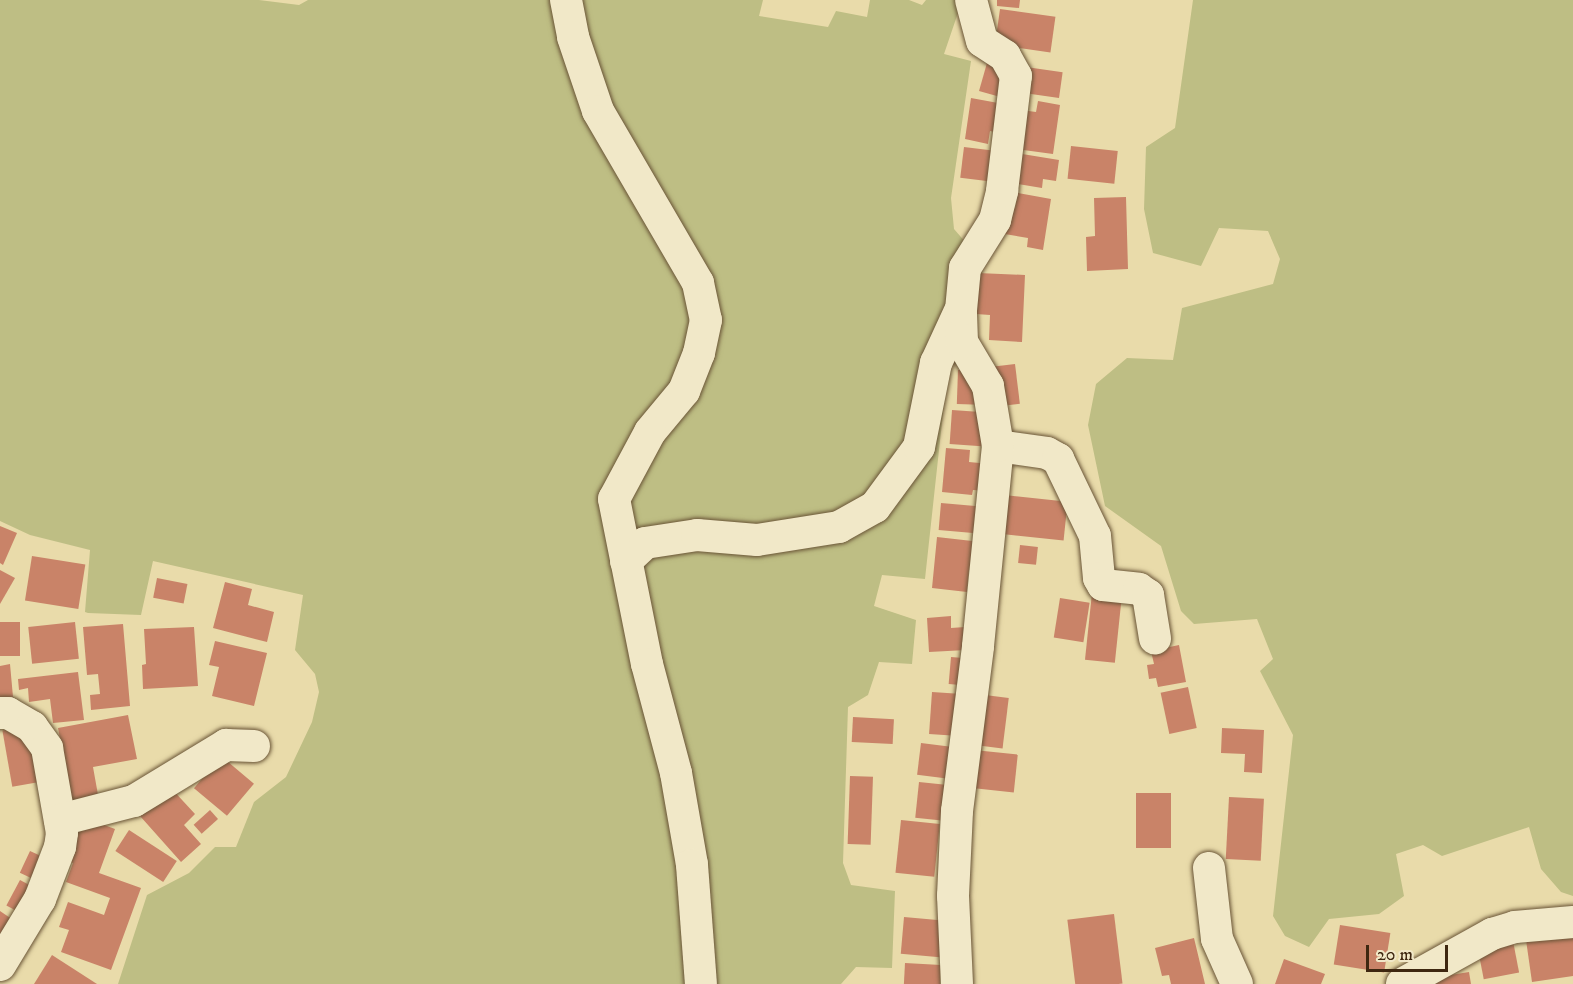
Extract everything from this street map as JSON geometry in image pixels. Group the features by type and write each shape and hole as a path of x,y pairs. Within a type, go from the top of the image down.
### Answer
{"street":[{"path":"566,0 573,37 598,111 698,283 706,320 699,353 684,391 650,432 614,499 647,664 678,785 692,865 701,984"},
{"path":"957,984 953,896 957,811 998,446 988,386 978,365 962,342 961,310 965,268 995,220 1002,191 1016,76 1005,56 982,40 971,0"},
{"path":"626,561 645,543 697,535 758,540 839,527 875,507 919,447 936,363 961,310"},
{"path":"998,446 1047,453 1058,459 1095,536 1099,578 1103,585 1139,588 1148,596 1155,638"},
{"path":"0,965 40,899 60,847 60,820 46,748 32,727 3,715"},
{"path":"60,820 134,801 226,745 254,746"},
{"path":"1209,868 1217,939 1237,984"},
{"path":"1401,984 1492,934 1515,927 1573,922"}],"green space":[{"path":"0,0 259,0 299,5 308,0 763,0 759,16 828,27 836,11 867,17 870,0 909,0 922,5 926,0 957,0 960,7 944,54 971,61 951,198 954,229 967,244 949,358 925,579 882,575 874,606 916,620 912,664 879,662 868,695 848,707 843,863 851,885 895,891 892,968 856,967 841,984 118,984 147,895 189,873 215,847 236,847 254,802 286,777 312,722 319,692 315,674 295,650 303,595 153,561 141,615 88,613 85,612 90,550 30,535 0,521"},
{"path":"1193,0 1573,0 1573,896 1561,892 1541,869 1529,827 1442,856 1423,845 1396,854 1404,896 1379,914 1329,919 1309,947 1285,936 1273,916 1293,735 1260,671 1273,659 1257,619 1194,624 1181,611 1161,546 1105,506 1088,425 1096,384 1127,358 1173,360 1182,308 1273,284 1280,259 1268,231 1219,228 1201,266 1153,253 1144,209 1146,147 1175,128"}],"building":[{"path":"997,0 1020,0 1019,8 997,6"},
{"path":"1000,9 1055,17 1050,52 995,45"},
{"path":"987,63 1011,70 1003,98 979,91"},
{"path":"1026,67 1063,72 1059,98 1022,93"},
{"path":"971,98 1009,105 1004,134 990,131 988,144 965,139"},
{"path":"1038,101 1060,105 1053,154 1016,149 1021,110 1036,112"},
{"path":"1071,146 1118,151 1114,184 1068,179"},
{"path":"964,147 999,151 995,182 960,178"},
{"path":"1016,153 1059,160 1056,181 1043,179 1042,188 1018,184"},
{"path":"1018,193 1051,199 1043,250 1027,247 1028,238 999,233 1004,206 1015,208"},
{"path":"1126,197 1128,269 1087,271 1086,237 1095,236 1094,198"},
{"path":"978,273 1025,275 1022,342 989,340 990,315 976,314"},
{"path":"1015,364 1020,404 997,407 992,367"},
{"path":"958,370 981,371 980,405 957,404"},
{"path":"952,410 984,412 982,446 950,444"},
{"path":"946,448 970,450 969,462 990,464 988,491 973,490 972,495 942,492"},
{"path":"1004,495 1068,502 1064,540 1000,534"},
{"path":"941,503 984,507 981,534 939,530"},
{"path":"0,526 17,533 3,565 0,563"},
{"path":"937,537 981,542 978,571 969,570 967,592 932,588"},
{"path":"1020,545 1038,547 1036,565 1018,563"},
{"path":"32,556 85,564 78,609 25,600"},
{"path":"0,570 15,578 0,604"},
{"path":"157,578 187,584 184,604 153,598"},
{"path":"225,582 252,589 248,605 274,612 267,642 213,628"},
{"path":"1092,593 1122,596 1115,663 1085,660"},
{"path":"1060,598 1090,603 1083,642 1054,638"},
{"path":"951,616 951,628 965,627 966,650 929,652 927,618"},
{"path":"0,622 20,622 20,656 0,656"},
{"path":"75,622 79,659 32,664 28,627"},
{"path":"123,624 130,706 91,710 90,695 100,694 98,674 87,675 83,627"},
{"path":"194,627 198,686 143,689 142,665 146,664 144,629"},
{"path":"215,641 267,653 254,706 212,696 219,667 209,665"},
{"path":"1179,645 1186,682 1158,687 1156,678 1149,679 1147,665 1154,664 1151,651"},
{"path":"951,657 972,659 970,686 949,684"},
{"path":"10,664 13,697 0,698 0,666"},
{"path":"78,672 84,720 53,723 50,699 29,702 28,688 19,690 18,679"},
{"path":"1188,687 1197,728 1169,734 1161,693"},
{"path":"932,692 962,694 959,736 929,734"},
{"path":"977,694 1009,698 1003,749 971,745"},
{"path":"128,715 137,759 93,767 100,806 63,813 67,776 58,728"},
{"path":"853,717 894,719 893,744 852,742"},
{"path":"28,726 38,782 12,787 2,731"},
{"path":"1222,728 1264,730 1262,773 1244,772 1245,754 1221,753"},
{"path":"921,743 953,747 949,779 917,775"},
{"path":"974,750 1018,755 1014,792 970,788"},
{"path":"221,756 254,784 227,816 194,788"},
{"path":"850,776 873,777 871,845 848,844"},
{"path":"919,782 948,785 944,821 915,818"},
{"path":"171,788 195,814 184,825 201,844 181,862 140,816"},
{"path":"1136,793 1171,793 1171,848 1136,848"},
{"path":"1229,797 1264,799 1261,861 1226,859"},
{"path":"210,810 218,819 202,834 194,825"},
{"path":"80,816 115,829 99,873 141,888 111,970 61,952 69,930 59,927 68,902 104,915 110,898 66,882 73,863 64,860"},
{"path":"901,820 940,824 934,877 895,873"},
{"path":"129,830 177,861 163,882 115,851"},
{"path":"30,851 49,860 39,882 20,873"},
{"path":"20,880 35,888 21,914 6,906"},
{"path":"0,911 22,926 0,957"},
{"path":"1114,914 1123,983 1075,984 1067,920"},
{"path":"904,917 946,921 943,958 901,954"},
{"path":"1340,925 1390,933 1384,972 1334,965"},
{"path":"1573,934 1573,976 1532,982 1526,940"},
{"path":"1194,938 1205,984 1171,984 1169,975 1162,976 1155,948"},
{"path":"1513,941 1519,972 1484,979 1478,948"},
{"path":"52,955 97,984 34,984"},
{"path":"1284,959 1325,974 1321,984 1275,984"},
{"path":"905,963 941,965 940,984 904,984"},
{"path":"1469,972 1471,984 1415,984 1414,981"}]}
